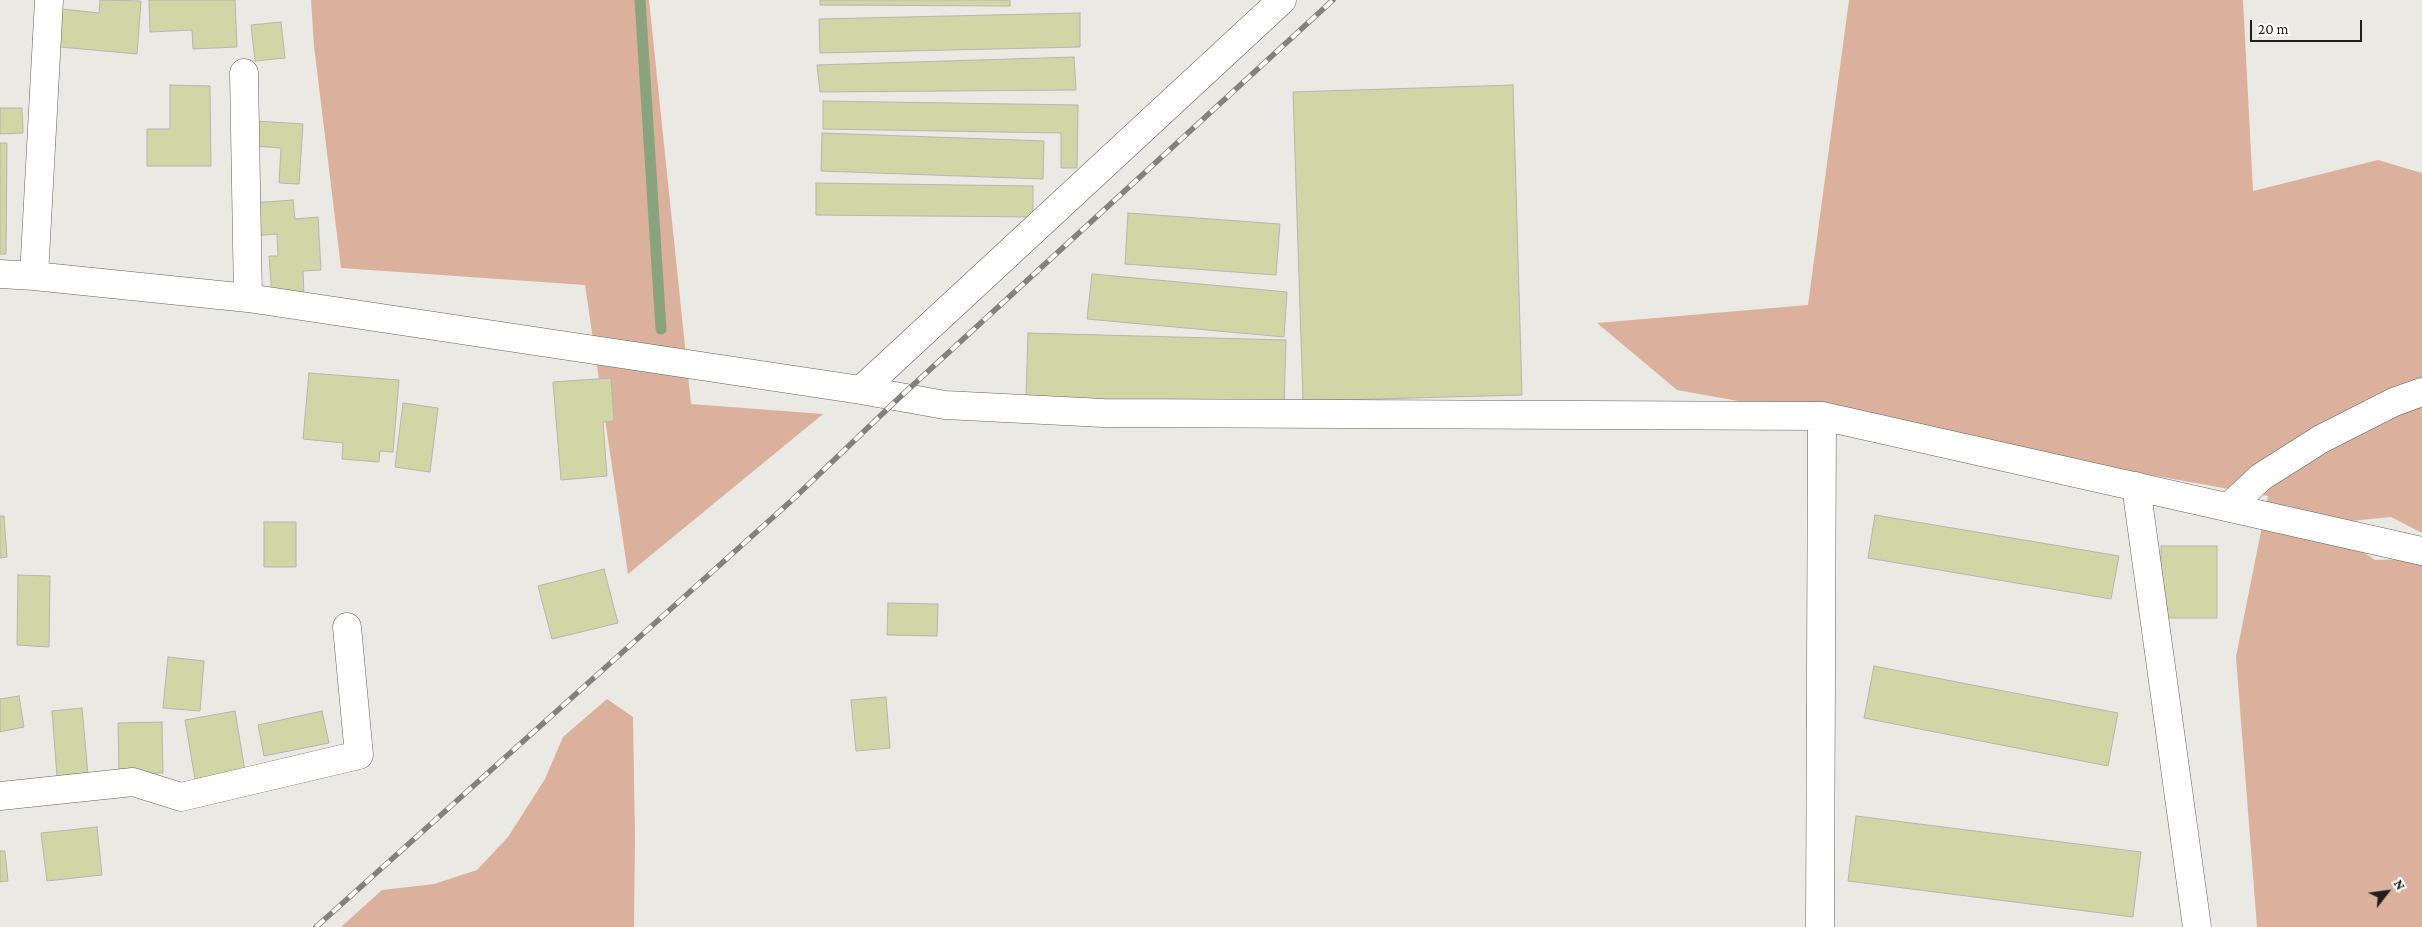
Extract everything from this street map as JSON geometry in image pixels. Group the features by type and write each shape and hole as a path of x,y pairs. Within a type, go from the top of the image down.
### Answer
{"street":[{"path":"34,276 49,0"},
{"path":"861,390 1282,0"},
{"path":"244,73 248,298"},
{"path":"0,274 248,298 861,390 944,405 1103,413 1822,416 2422,551"},
{"path":"2229,507 2261,477 2321,439 2394,402 2422,392"},
{"path":"1820,927 1822,416"},
{"path":"2136,486 2197,927"},
{"path":"0,796 133,782 181,797 359,756 347,627"}],"shaded area":[{"path":"311,0 649,0 691,404 823,414 628,574 585,285 341,268 314,46"},
{"path":"1849,0 2243,0 2253,191 2378,160 2422,173 2422,533 2391,517 2351,521 2349,542 2375,560 2409,559 2422,561 2422,927 2257,927 2236,657 2268,496 1677,390 1597,323 1808,305"},
{"path":"607,699 633,717 634,927 341,927 382,890 434,884 477,870 508,837 545,779 563,737"}],"building":[{"path":"100,0 141,1 137,54 60,47 62,9 99,13"},
{"path":"149,0 235,0 237,47 193,49 192,30 150,32"},
{"path":"820,0 1010,0 1010,6 820,5"},
{"path":"1080,13 1080,47 820,53 819,19"},
{"path":"281,22 285,58 255,61 251,25"},
{"path":"1074,57 1076,90 820,92 817,65"},
{"path":"170,85 210,86 211,166 147,166 147,129 170,129"},
{"path":"1513,85 1522,395 1303,401 1293,92"},
{"path":"823,101 1078,105 1077,168 1061,168 1061,133 823,129"},
{"path":"0,108 22,108 23,133 0,134"},
{"path":"256,121 303,124 299,184 279,183 281,148 254,146"},
{"path":"822,133 1044,141 1043,179 821,171"},
{"path":"0,143 7,143 6,254 0,254"},
{"path":"816,183 1033,186 1033,217 816,215"},
{"path":"293,200 295,219 318,217 321,270 303,271 304,295 272,297 269,256 278,256 277,234 254,236 252,203"},
{"path":"1128,213 1280,224 1276,275 1125,264"},
{"path":"1092,274 1287,292 1284,337 1087,319"},
{"path":"1028,333 1286,340 1284,407 1026,398"},
{"path":"309,373 399,380 393,452 380,451 379,462 342,459 343,443 303,439"},
{"path":"611,378 614,421 603,422 607,476 561,480 553,382"},
{"path":"403,403 438,408 430,472 395,467"},
{"path":"1875,515 2119,556 2111,599 1868,558"},
{"path":"0,516 4,516 7,557 0,558"},
{"path":"264,522 296,522 296,567 264,567"},
{"path":"2161,546 2217,546 2217,618 2161,618"},
{"path":"604,569 618,623 552,639 538,586"},
{"path":"18,575 50,576 49,647 17,645"},
{"path":"888,603 938,604 937,636 887,635"},
{"path":"168,657 204,661 200,711 163,708"},
{"path":"1874,666 2118,713 2108,766 1864,718"},
{"path":"19,696 24,727 0,732 0,699"},
{"path":"886,697 890,748 856,751 851,700"},
{"path":"82,708 88,774 57,776 52,711"},
{"path":"235,711 246,777 196,785 185,720"},
{"path":"322,711 329,743 264,756 258,725"},
{"path":"162,722 163,773 119,774 118,723"},
{"path":"1856,816 2141,852 2133,917 1848,881"},
{"path":"97,827 102,875 47,881 41,833"},
{"path":"0,851 5,851 8,881 0,882"}],"waterway":[{"path":"640,0 661,329"}],"railway":[{"path":"316,927 790,502 900,397 1333,0"}]}
